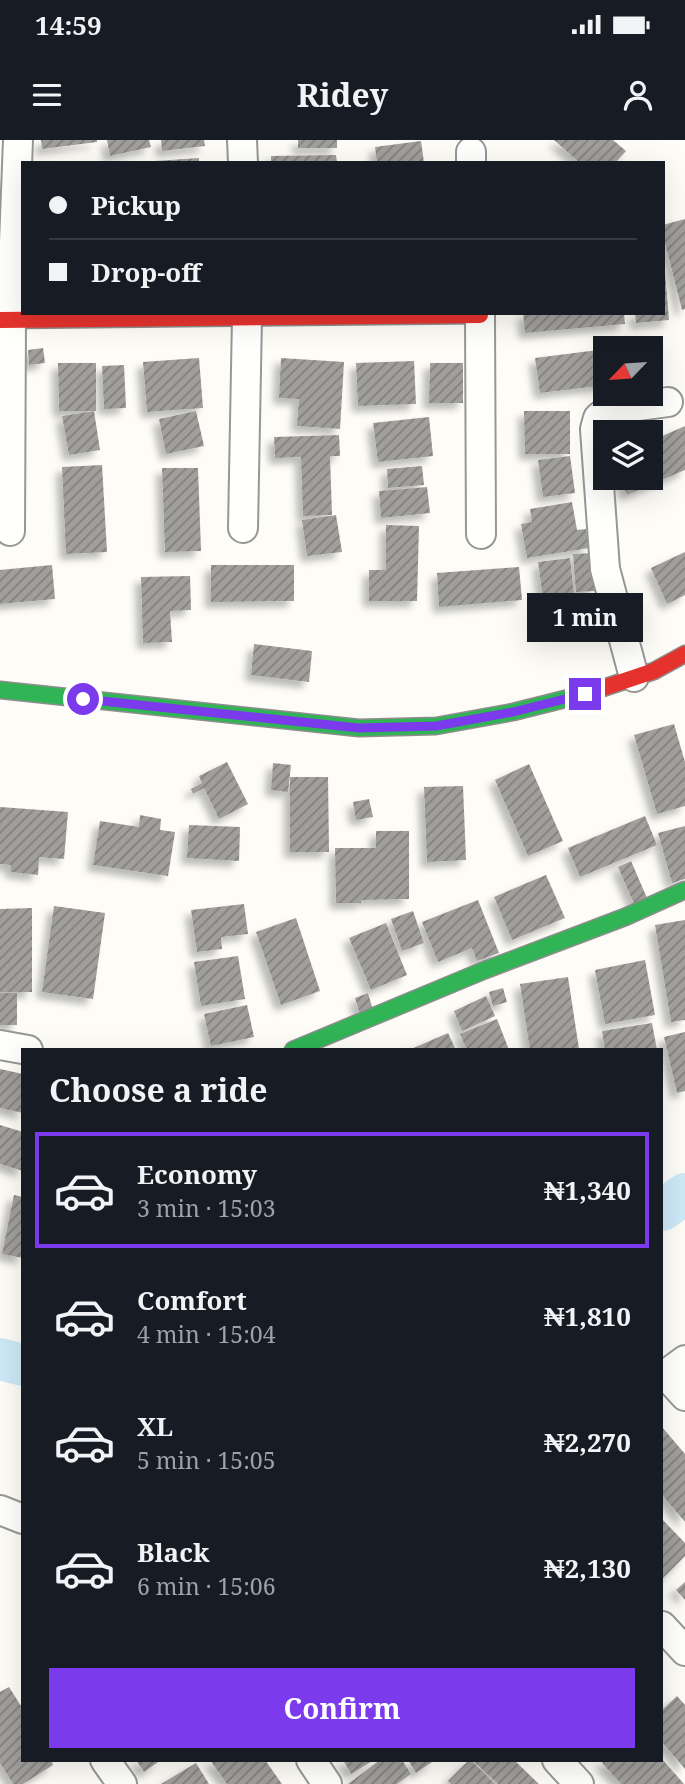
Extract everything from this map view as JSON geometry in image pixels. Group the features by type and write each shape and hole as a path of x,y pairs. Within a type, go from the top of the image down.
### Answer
{"street":[{"path":"10,531 6,320 18,140"},
{"path":"242,140 243,161"},
{"path":"6,320 247,315 243,528"},
{"path":"479,315 481,534"},
{"path":"634,677 605,569 595,429 598,418 608,410 668,402"},
{"path":"0,690 359,728 436,726 513,712 585,694 654,671 685,654"},
{"path":"298,1048 485,970 625,917 685,890"},
{"path":"0,1045 21,1049"},
{"path":"670,1370 685,1396"},
{"path":"0,1510 21,1518"},
{"path":"663,1627 685,1651"},
{"path":"106,1762 122,1784"},
{"path":"312,1762 327,1784"},
{"path":"559,1762 579,1784"}],"building":[{"path":"41,140 97,140 97,142 42,149"},
{"path":"107,140 149,140 151,147 110,156"},
{"path":"161,140 204,140 205,146 162,151"},
{"path":"298,140 337,140 337,148 298,148"},
{"path":"554,140 613,140 626,151 617,161 578,161"},
{"path":"421,141 424,161 377,161 375,147"},
{"path":"336,155 337,161 271,161 271,156"},
{"path":"199,158 199,161 155,161"},
{"path":"685,219 685,309 682,310 665,243 665,224"},
{"path":"665,271 669,320 636,323 635,315 665,315"},
{"path":"523,315 624,315 625,324 525,333"},
{"path":"43,348 45,363 29,365 28,350"},
{"path":"593,351 593,387 540,393 535,358"},
{"path":"199,358 203,408 147,412 143,362"},
{"path":"281,358 344,362 340,429 297,426 299,399 279,398"},
{"path":"414,361 416,404 358,406 356,363"},
{"path":"58,363 96,363 96,411 59,411"},
{"path":"430,363 463,363 463,403 429,403"},
{"path":"124,365 126,408 104,409 102,366"},
{"path":"94,411 100,450 69,455 62,416"},
{"path":"196,411 204,446 166,454 159,419"},
{"path":"524,411 570,411 570,454 525,454"},
{"path":"429,417 433,456 378,462 373,423"},
{"path":"685,426 685,470 663,479 663,436"},
{"path":"339,435 340,456 330,456 332,515 303,516 301,457 275,458 274,437"},
{"path":"570,456 575,493 543,497 538,460"},
{"path":"102,465 107,552 66,554 62,467"},
{"path":"422,466 424,485 388,488 387,469"},
{"path":"162,468 198,468 201,551 165,552"},
{"path":"427,487 430,513 381,518 379,491"},
{"path":"625,490 639,490 627,495"},
{"path":"572,502 577,530 586,529 589,548 527,558 521,524 532,522 530,509"},
{"path":"336,515 342,552 307,556 302,520"},
{"path":"386,525 419,526 417,601 369,601 369,570 386,570"},
{"path":"685,552 685,595 667,604 651,568"},
{"path":"593,553 595,591 576,592 573,554"},
{"path":"570,558 574,594 543,598 538,562"},
{"path":"52,565 55,599 0,604 0,570"},
{"path":"211,565 294,565 294,601 211,602"},
{"path":"519,567 522,600 439,607 437,573"},
{"path":"190,576 191,610 170,611 172,642 143,643 141,577"},
{"path":"572,597 574,610 550,613 548,601"},
{"path":"254,644 312,651 309,682 251,675"},
{"path":"674,724 685,762 685,806 657,814 634,735"},
{"path":"227,762 248,804 219,819 204,788 193,794 191,789 202,783 199,776"},
{"path":"273,763 291,765 288,792 271,790"},
{"path":"529,764 563,841 528,856 495,780"},
{"path":"290,777 328,777 329,852 290,852"},
{"path":"463,786 466,860 427,862 424,787"},
{"path":"369,799 373,817 356,820 353,802"},
{"path":"0,807 68,812 64,859 39,857 38,875 11,872 11,865 0,864"},
{"path":"140,815 161,819 160,830 175,832 168,876 93,865 100,821 139,827"},
{"path":"645,816 657,845 580,877 568,848"},
{"path":"189,825 240,827 239,861 187,858"},
{"path":"685,826 685,879 672,883 658,833"},
{"path":"376,831 409,831 409,899 336,903 335,848 376,848"},
{"path":"631,861 647,898 634,904 618,867"},
{"path":"546,875 565,918 512,940 494,897"},
{"path":"478,900 499,953 477,961 472,948 438,962 422,922"},
{"path":"244,904 248,934 221,937 222,949 197,952 191,910"},
{"path":"54,906 105,913 93,999 42,992"},
{"path":"32,908 32,992 0,992 0,909"},
{"path":"413,911 424,943 402,951 391,919"},
{"path":"296,918 320,991 281,1005 256,932"},
{"path":"685,920 685,1020 671,1022 655,925"},
{"path":"386,923 407,975 371,990 349,938"},
{"path":"238,956 245,999 201,1006 194,962"},
{"path":"645,960 655,1015 605,1024 595,970"},
{"path":"568,977 579,1048 530,1048 520,984"},
{"path":"503,988 507,1002 493,1006 489,992"},
{"path":"0,993 17,993 17,1025 0,1025"},
{"path":"368,993 373,1010 360,1014 355,998"},
{"path":"486,996 495,1016 462,1031 454,1011"},
{"path":"247,1005 254,1037 211,1046 204,1014"},
{"path":"497,1019 508,1048 466,1048 460,1034"},
{"path":"652,1023 657,1048 605,1048 602,1031"},
{"path":"685,1032 685,1091 677,1093 664,1037"},
{"path":"448,1033 455,1048 414,1048"},
{"path":"0,1069 21,1074 21,1113 0,1108"},
{"path":"0,1125 21,1131 21,1170 0,1164"},
{"path":"14,1195 21,1197 21,1258 2,1254"},
{"path":"663,1428 685,1454 685,1522 663,1496"},
{"path":"663,1520 685,1543 685,1556 663,1578"},
{"path":"685,1582 685,1600 676,1590"},
{"path":"9,1687 21,1706 21,1762 52,1762 53,1765 23,1784 13,1784 0,1763 0,1692"},
{"path":"677,1696 685,1705 685,1769 663,1743 663,1709"},
{"path":"663,1760 684,1784 621,1784 602,1763"},
{"path":"137,1762 158,1762 144,1772"},
{"path":"211,1762 266,1762 282,1784 227,1784"},
{"path":"344,1762 371,1762 351,1774"},
{"path":"377,1762 403,1762 411,1774 397,1784 348,1784"},
{"path":"409,1762 432,1762 416,1773"},
{"path":"467,1762 473,1762 495,1784 451,1784 448,1781"},
{"path":"474,1762 516,1762 539,1784 498,1784"},
{"path":"196,1763 209,1784 161,1784"}],"waterway":[{"path":"663,1209 685,1194"},
{"path":"0,1359 21,1364"}],"traffic: fast":[{"path":"0,690 359,728 436,726 513,712 585,694"},
{"path":"298,1048 485,970 625,917 685,890"}],"traffic: jam":[{"path":"0,320 480,315"},
{"path":"585,694 654,671 685,654"}],"route":[{"path":"83,699 359,728 436,726 513,712 585,694"}]}
